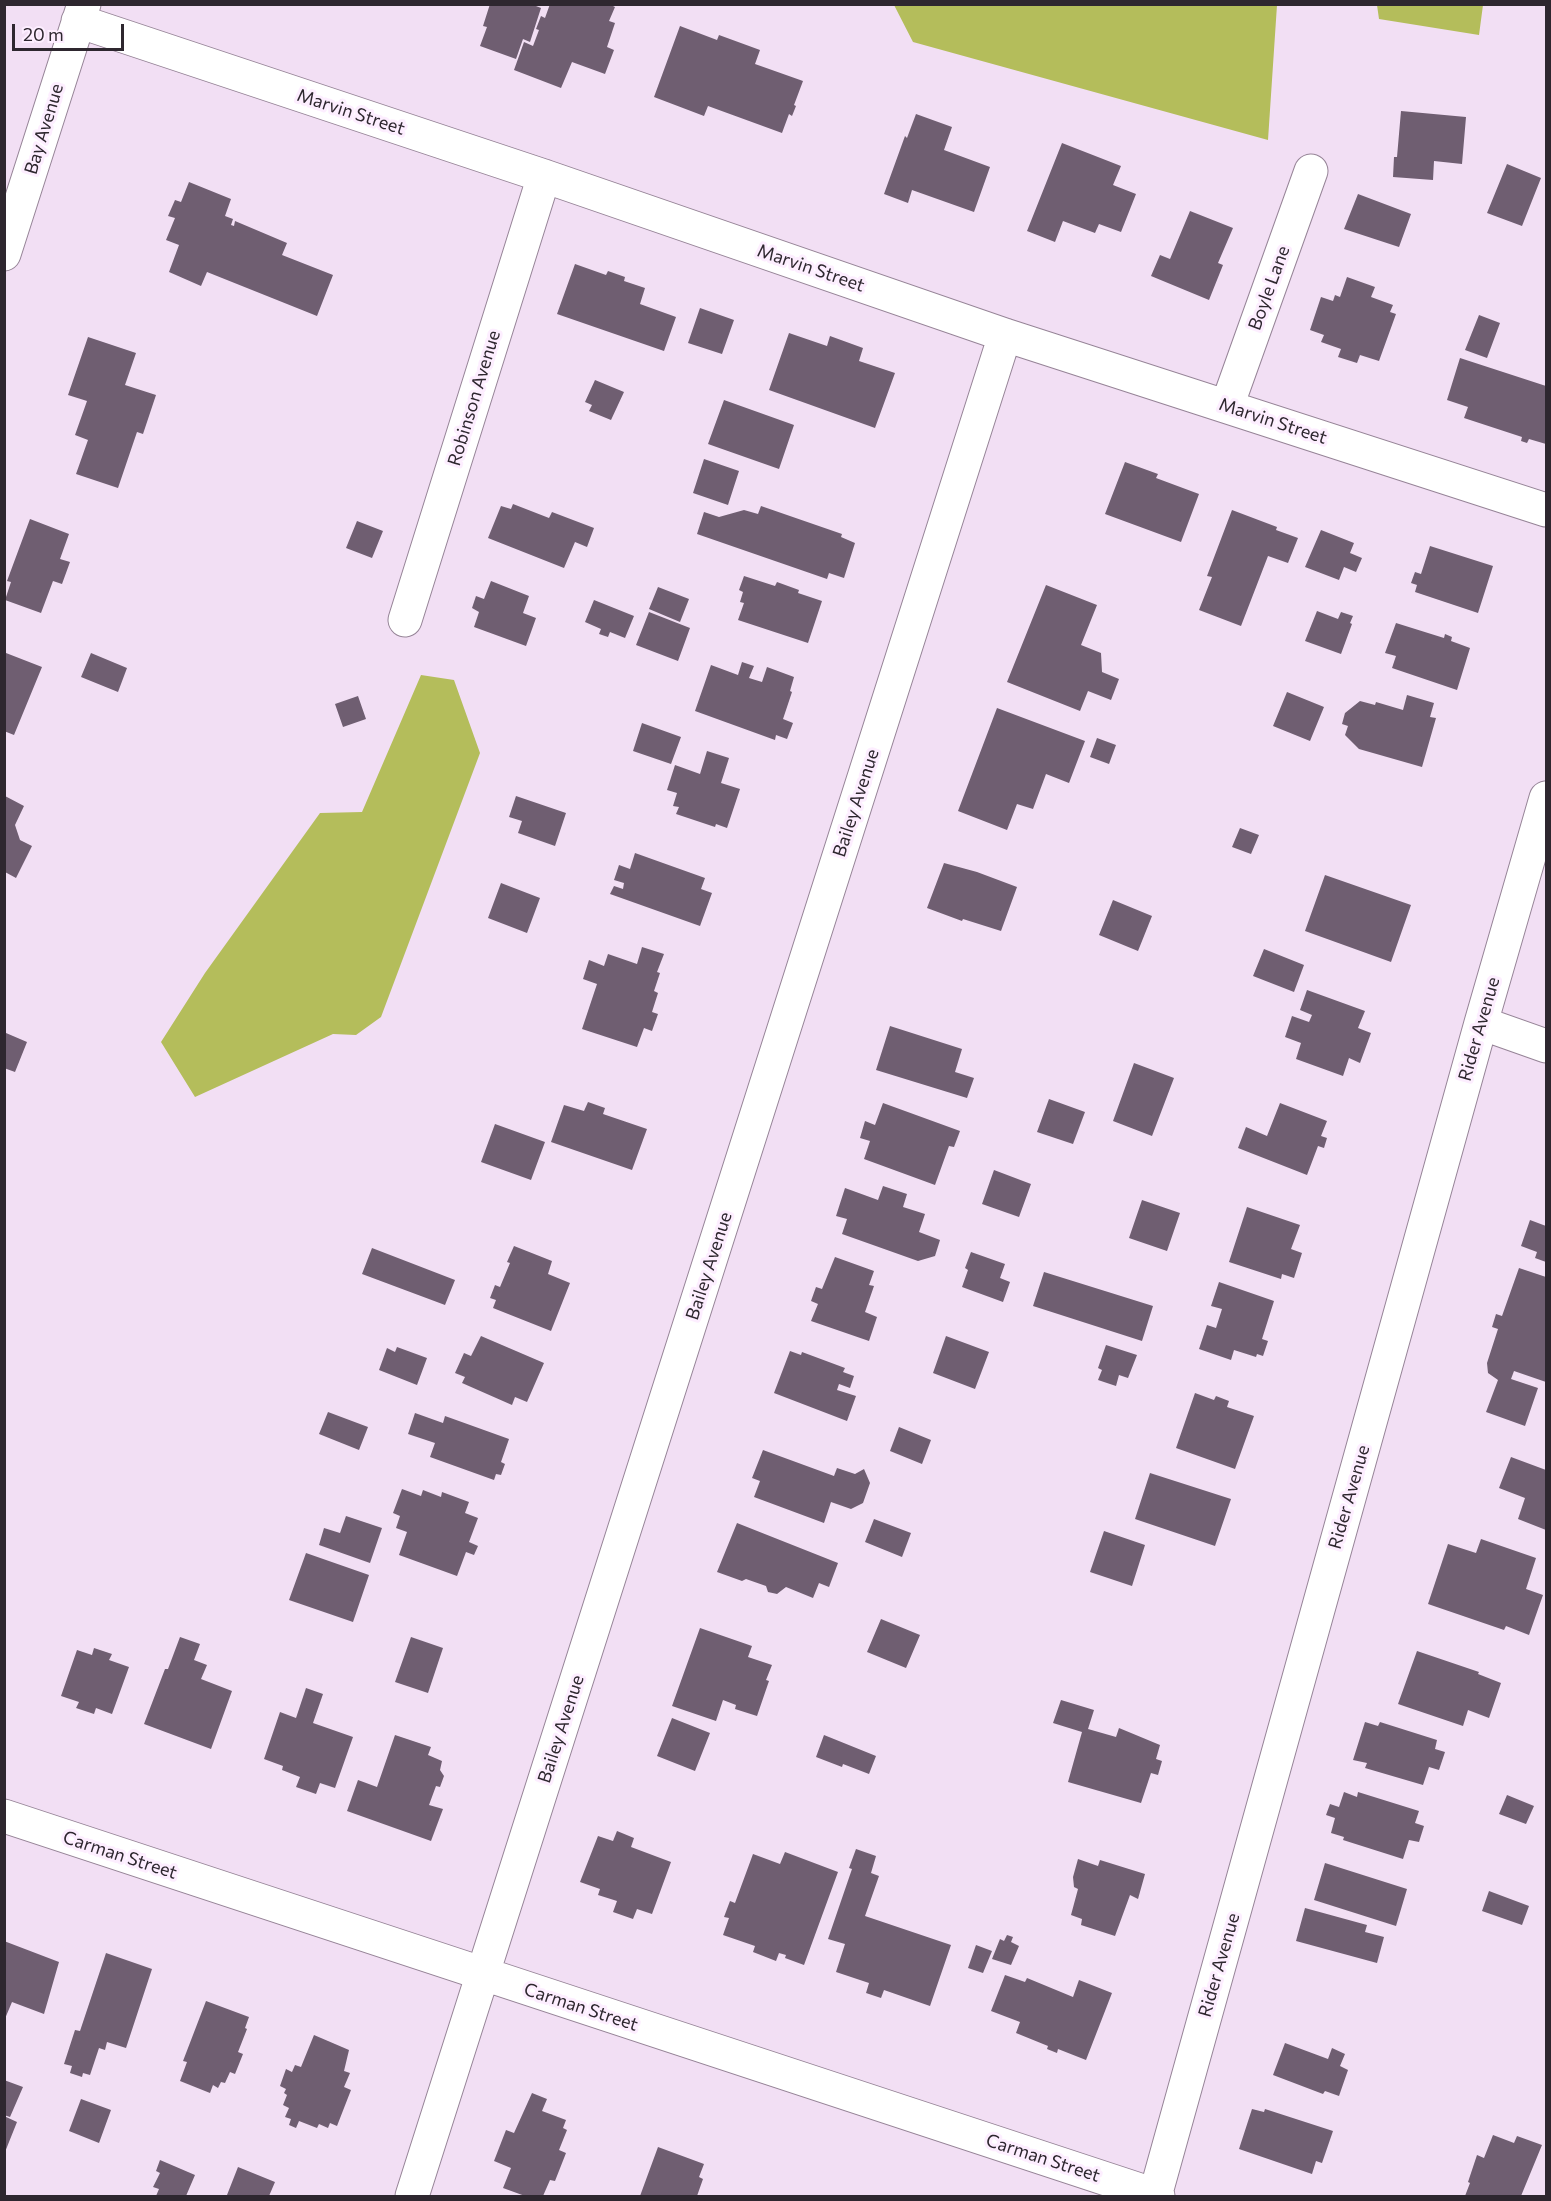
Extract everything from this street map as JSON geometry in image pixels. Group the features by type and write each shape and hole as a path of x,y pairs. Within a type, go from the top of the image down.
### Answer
{"street":[{"name":"Marvin Street","path":"81,13 543,176 1005,335 1546,510"},
{"name":"Bay Avenue","path":"4,254 81,13"},
{"name":"Boyle Lane","path":"1227,406 1311,171"},
{"name":"Robinson Avenue","path":"405,620 543,176"},
{"name":"Bailey Avenue","path":"412,2196 1005,335"},
{"name":"Rider Avenue","path":"1156,2196 1481,1023 1546,798"},
{"path":"1481,1023 1546,1046"},
{"name":"Carman Street","path":"4,1816 1156,2196"}],"green space":[{"path":"894,5 1277,5 1268,140 913,42"},
{"path":"1377,5 1483,5 1479,35 1379,19"},
{"path":"421,675 454,680 480,753 381,1017 356,1035 333,1034 195,1097 161,1042 205,973 320,813 362,812"}],"building":[{"path":"490,4 531,4 541,8 530,42 523,39 516,59 480,46 487,27 483,26"},
{"path":"550,4 609,4 615,7 609,21 615,23 607,47 614,50 605,74 572,62 561,88 514,70 524,42 533,46 541,16 545,18"},
{"path":"680,26 717,40 719,35 760,50 755,64 803,81 792,116 789,114 782,133 708,106 704,116 654,97"},
{"path":"1401,111 1466,117 1462,164 1434,161 1433,180 1393,177"},
{"path":"916,114 952,127 944,150 990,167 974,212 912,190 908,203 884,194 905,136 907,138"},
{"path":"1062,143 1121,166 1113,185 1136,194 1121,232 1099,224 1095,233 1063,221 1055,242 1027,231"},
{"path":"1507,164 1541,178 1522,226 1487,213"},
{"path":"189,182 231,199 225,216 233,219 231,225 234,226 235,221 287,243 282,255 333,275 317,316 207,272 201,286 169,272 179,245 166,240 175,218 168,216 175,200 181,202"},
{"path":"1358,194 1411,214 1399,247 1344,229"},
{"path":"1190,211 1233,228 1218,263 1223,265 1209,300 1151,276 1160,255 1170,259"},
{"path":"575,264 606,275 608,271 625,277 624,281 645,288 640,304 676,317 664,351 557,314"},
{"path":"1347,277 1375,287 1371,297 1393,305 1390,312 1396,314 1379,361 1360,355 1357,363 1338,357 1341,349 1321,342 1324,335 1310,330 1321,297 1333,301 1335,295 1340,297"},
{"path":"700,308 734,320 722,354 688,343"},
{"path":"1479,315 1500,323 1487,358 1465,350"},
{"path":"789,333 827,346 830,336 863,348 859,361 895,373 875,428 769,390"},
{"path":"88,337 136,353 125,385 156,395 143,434 137,432 118,488 76,474 88,440 75,435 87,401 68,395"},
{"path":"1460,358 1546,386 1546,444 1529,439 1527,443 1521,441 1522,437 1464,418 1468,407 1447,400"},
{"path":"595,380 624,392 611,420 589,411 592,405 585,402"},
{"path":"724,400 794,425 779,469 708,444"},
{"path":"704,459 739,471 728,505 693,493"},
{"path":"1125,462 1158,474 1156,478 1199,494 1181,542 1105,514"},
{"path":"513,504 549,518 552,512 594,528 587,547 575,542 564,568 488,538 501,506 511,509"},
{"path":"761,506 842,534 841,537 855,543 844,578 829,573 827,579 697,534 704,512 719,517 744,510 758,514"},
{"path":"1232,510 1277,527 1276,530 1298,538 1288,563 1268,556 1241,626 1199,610 1212,577 1207,576"},
{"path":"30,519 69,534 60,559 70,562 62,584 53,581 41,613 5,600 11,582 7,581"},
{"path":"357,521 383,531 372,558 346,548"},
{"path":"1321,530 1354,543 1350,553 1362,558 1356,572 1344,567 1339,580 1305,567"},
{"path":"1430,546 1493,566 1478,613 1415,592 1417,585 1411,583 1415,572 1421,574"},
{"path":"744,576 775,586 777,582 799,590 798,593 822,601 808,643 738,620 744,603 740,602 743,592 739,590"},
{"path":"491,581 529,596 523,613 536,618 526,646 474,627 479,612 472,608 476,596 484,599"},
{"path":"1046,585 1097,605 1081,645 1101,653 1102,672 1119,679 1111,700 1088,691 1080,711 1007,682"},
{"path":"658,587 689,599 680,622 649,609"},
{"path":"594,600 634,616 625,638 610,632 608,637 599,634 601,629 585,622"},
{"path":"1317,611 1338,619 1341,612 1353,616 1341,654 1305,641"},
{"path":"649,612 690,628 678,661 636,645"},
{"path":"1396,623 1444,638 1445,634 1452,637 1451,641 1470,648 1457,690 1392,668 1396,656 1385,653"},
{"path":"6,653 42,667 14,735 4,731"},
{"path":"91,653 127,668 118,692 81,677"},
{"path":"742,662 754,666 749,678 762,682 767,667 794,677 790,691 792,692 783,719 793,723 787,739 776,735 775,740 695,711 711,665 738,675"},
{"path":"1287,692 1324,707 1310,741 1273,726"},
{"path":"1407,695 1434,703 1430,717 1436,718 1422,767 1359,749 1345,735 1348,726 1342,724 1345,713 1360,701 1375,705 1376,702 1403,710"},
{"path":"358,696 366,719 343,727 335,704"},
{"path":"997,708 1085,741 1069,783 1046,774 1033,809 1017,804 1007,830 958,811"},
{"path":"642,723 681,737 671,764 633,751"},
{"path":"1097,738 1116,745 1109,764 1090,757"},
{"path":"707,751 729,758 721,783 740,789 727,828 716,824 715,827 676,814 679,807 673,806 677,793 667,790 675,765 700,774"},
{"path":"5,796 24,806 15,825 20,840 32,846 16,878 5,872"},
{"path":"516,796 566,813 555,846 518,833 522,821 509,817"},
{"path":"1240,828 1259,835 1251,854 1232,847"},
{"path":"635,853 705,878 701,889 712,893 700,926 610,894 614,886 623,889 624,883 614,880 619,865 630,869"},
{"path":"944,863 1017,887 1001,931 963,919 962,921 927,908"},
{"path":"1325,875 1411,905 1391,962 1305,931"},
{"path":"501,883 540,898 527,933 488,918"},
{"path":"1113,900 1152,916 1138,951 1099,935"},
{"path":"642,947 664,954 657,972 660,973 654,991 658,993 652,1012 658,1014 652,1031 644,1028 637,1047 582,1029 597,984 583,979 589,960 604,966 608,954 637,964"},
{"path":"1264,949 1304,965 1294,992 1253,976"},
{"path":"1307,990 1365,1011 1358,1028 1371,1033 1360,1063 1349,1058 1343,1076 1296,1059 1301,1043 1285,1037 1292,1016 1309,1022 1312,1015 1300,1010"},
{"path":"890,1026 962,1049 955,1072 974,1078 967,1098 876,1070"},
{"path":"6,1033 27,1042 15,1072 4,1068"},
{"path":"1134,1063 1174,1078 1152,1136 1113,1121"},
{"path":"1049,1099 1085,1112 1073,1144 1037,1132"},
{"path":"588,1102 605,1108 603,1114 647,1129 632,1170 551,1142 564,1105 584,1111"},
{"path":"883,1103 960,1131 954,1147 949,1146 935,1185 864,1159 870,1141 860,1138 865,1121 875,1125"},
{"path":"1280,1103 1327,1121 1321,1136 1327,1138 1324,1148 1318,1146 1307,1175 1238,1148 1246,1127 1267,1136"},
{"path":"495,1124 545,1142 531,1180 481,1162"},
{"path":"994,1170 1031,1184 1019,1217 982,1204"},
{"path":"883,1186 907,1194 903,1207 925,1214 919,1232 940,1240 935,1256 918,1261 842,1234 847,1219 836,1216 845,1188 878,1200"},
{"path":"1142,1200 1180,1213 1167,1251 1129,1238"},
{"path":"1247,1207 1300,1225 1291,1249 1302,1253 1294,1278 1282,1274 1281,1279 1229,1262"},
{"path":"1530,1220 1546,1226 1546,1262 1535,1258 1537,1252 1521,1246"},
{"path":"514,1246 552,1261 548,1274 570,1283 551,1331 493,1308 496,1300 490,1298 495,1285 500,1287"},
{"path":"372,1248 455,1280 445,1305 362,1274"},
{"path":"971,1252 1005,1264 1000,1278 1010,1282 1003,1302 962,1287 968,1270 965,1268"},
{"path":"835,1257 874,1271 869,1285 874,1286 865,1312 877,1317 869,1341 811,1321 818,1304 811,1301 816,1287 822,1289"},
{"path":"1519,1268 1546,1277 1546,1382 1514,1371 1511,1379 1538,1388 1525,1426 1486,1412 1498,1380 1488,1373 1487,1363 1498,1329 1492,1327 1496,1314 1502,1316"},
{"path":"1044,1272 1153,1306 1142,1341 1033,1306"},
{"path":"1219,1282 1274,1301 1262,1339 1268,1341 1263,1356 1257,1354 1256,1357 1234,1350 1231,1360 1199,1349 1207,1325 1216,1328 1222,1309 1211,1306"},
{"path":"481,1336 544,1363 527,1402 515,1397 512,1405 462,1383 465,1377 455,1373 464,1353 471,1356"},
{"path":"946,1336 989,1352 975,1389 933,1373"},
{"path":"1106,1345 1137,1355 1128,1378 1119,1375 1116,1386 1098,1380 1102,1370 1098,1368"},
{"path":"397,1347 427,1358 417,1385 379,1370 387,1348 395,1352"},
{"path":"790,1351 801,1355 802,1352 845,1368 843,1372 854,1376 850,1388 839,1384 837,1390 856,1396 847,1421 774,1393"},
{"path":"1195,1393 1214,1400 1216,1396 1229,1401 1227,1407 1254,1416 1235,1469 1176,1448"},
{"path":"328,1412 368,1427 359,1450 319,1434"},
{"path":"415,1413 443,1423 445,1416 509,1439 501,1462 505,1464 501,1475 496,1474 494,1480 430,1457 435,1443 408,1434"},
{"path":"899,1427 931,1440 922,1464 890,1451"},
{"path":"763,1450 834,1476 837,1468 855,1474 864,1469 870,1483 863,1503 851,1509 831,1502 824,1523 754,1497 760,1481 752,1478"},
{"path":"1511,1457 1546,1470 1546,1530 1518,1519 1525,1498 1499,1488"},
{"path":"1150,1473 1231,1499 1215,1546 1135,1519"},
{"path":"402,1489 421,1496 423,1490 441,1497 442,1492 469,1502 465,1513 478,1518 469,1542 478,1546 474,1555 466,1552 457,1576 399,1555 407,1532 396,1528 400,1516 393,1513"},
{"path":"346,1516 382,1528 370,1563 319,1545 324,1528 340,1533"},
{"path":"874,1519 911,1533 902,1557 865,1542"},
{"path":"737,1523 838,1563 829,1587 819,1583 813,1598 786,1587 777,1594 768,1592 766,1586 717,1572"},
{"path":"1104,1531 1145,1545 1132,1586 1090,1572"},
{"path":"1481,1539 1536,1558 1526,1589 1543,1595 1529,1635 1506,1626 1504,1630 1428,1604 1448,1544 1476,1553"},
{"path":"306,1553 369,1575 353,1622 289,1600"},
{"path":"881,1619 920,1635 906,1668 867,1652"},
{"path":"700,1628 752,1646 748,1657 772,1665 757,1716 735,1709 736,1705 723,1700 716,1721 672,1706"},
{"path":"180,1637 200,1644 194,1660 207,1665 201,1679 232,1691 211,1749 144,1724"},
{"path":"411,1637 443,1648 428,1693 395,1682"},
{"path":"94,1648 112,1654 109,1660 129,1667 112,1714 96,1708 94,1714 76,1708 79,1702 61,1696 77,1650 92,1655"},
{"path":"1417,1651 1479,1672 1478,1674 1501,1683 1489,1718 1468,1710 1463,1726 1398,1704"},
{"path":"306,1688 323,1694 313,1723 353,1737 335,1788 320,1783 316,1794 296,1787 300,1777 282,1770 283,1766 264,1759 280,1712 296,1718"},
{"path":"1061,1700 1094,1710 1088,1729 1116,1737 1119,1728 1160,1745 1156,1759 1162,1761 1158,1775 1151,1773 1141,1803 1068,1782 1082,1732 1053,1723"},
{"path":"672,1718 710,1733 695,1771 657,1756"},
{"path":"1365,1722 1378,1726 1380,1722 1437,1740 1435,1749 1445,1752 1439,1770 1429,1767 1423,1785 1365,1768 1367,1763 1353,1760"},
{"path":"395,1735 431,1747 428,1755 442,1761 440,1770 444,1776 440,1787 436,1786 429,1805 443,1809 431,1841 347,1811 358,1780 377,1787"},
{"path":"824,1735 876,1756 869,1774 816,1757"},
{"path":"1344,1792 1357,1797 1358,1792 1419,1811 1415,1823 1424,1826 1419,1842 1409,1840 1403,1859 1343,1840 1344,1837 1331,1833 1335,1818 1326,1815 1330,1804 1339,1807"},
{"path":"1507,1795 1534,1806 1526,1824 1499,1814"},
{"path":"617,1831 634,1838 631,1847 671,1862 652,1914 637,1909 633,1919 613,1912 617,1901 598,1895 600,1889 580,1882 598,1836 613,1841"},
{"path":"856,1849 876,1856 871,1873 879,1876 865,1916 951,1945 930,2006 884,1990 881,1998 866,1993 869,1983 836,1972 845,1944 828,1939 852,1869 849,1868"},
{"path":"785,1852 838,1872 804,1965 785,1958 786,1955 779,1953 776,1961 753,1952 755,1946 723,1935 729,1918 724,1917 730,1901 735,1903 753,1854 780,1864"},
{"path":"1078,1859 1098,1866 1100,1860 1145,1874 1138,1899 1130,1895 1115,1936 1081,1925 1082,1919 1071,1915 1078,1889 1074,1887 1073,1877"},
{"path":"1325,1863 1407,1889 1396,1926 1314,1900"},
{"path":"1489,1891 1529,1906 1522,1925 1482,1911"},
{"path":"1305,1908 1367,1925 1365,1932 1384,1937 1377,1963 1296,1941"},
{"path":"1007,1935 1013,1937 1011,1942 1019,1946 1011,1965 992,1959 1000,1939 1004,1941"},
{"path":"4,1941 59,1962 44,2014 12,2002 4,2021"},
{"path":"976,1945 992,1951 983,1973 968,1968"},
{"path":"106,1953 152,1969 126,2048 107,2042 105,2050 99,2048 90,2075 83,2073 82,2077 70,2073 72,2066 64,2064 75,2030 80,2031"},
{"path":"1005,1975 1025,1982 1027,1978 1073,1997 1079,1980 1112,1993 1086,2060 1058,2049 1057,2053 1047,2049 1048,2046 1016,2033 1020,2022 991,2011"},
{"path":"206,2001 249,2017 238,2052 243,2054 235,2074 230,2072 225,2083 221,2082 218,2088 213,2085 210,2093 180,2081 187,2062 183,2061"},
{"path":"314,2035 349,2050 344,2071 350,2073 344,2087 351,2090 337,2126 330,2123 328,2128 319,2124 317,2128 299,2121 296,2128 289,2125 291,2119 285,2117 289,2108 283,2105 287,2095 284,2093 286,2089 280,2086 286,2069 292,2072 295,2065 301,2067"},
{"path":"1285,2043 1328,2059 1332,2048 1345,2054 1340,2066 1348,2070 1339,2096 1325,2091 1323,2094 1273,2075"},
{"path":"4,2080 23,2087 10,2117 4,2115"},
{"path":"532,2093 547,2099 542,2111 566,2120 563,2128 567,2130 559,2150 566,2153 555,2181 550,2180 543,2196 525,2196 503,2188 511,2168 494,2161 506,2130 514,2133"},
{"path":"81,2099 111,2110 99,2143 69,2131"},
{"path":"1252,2109 1264,2112 1265,2109 1333,2131 1322,2163 1316,2161 1312,2174 1239,2149"},
{"path":"4,2116 17,2122 5,2152 4,2152"},
{"path":"1493,2135 1514,2143 1517,2136 1542,2145 1521,2196 1465,2196 1477,2155 1484,2158"},
{"path":"658,2147 704,2164 699,2177 703,2179 697,2196 640,2196"},
{"path":"160,2160 195,2175 186,2196 156,2196 159,2189 153,2187 160,2173 156,2171"},
{"path":"238,2167 275,2182 269,2196 227,2195"}]}
